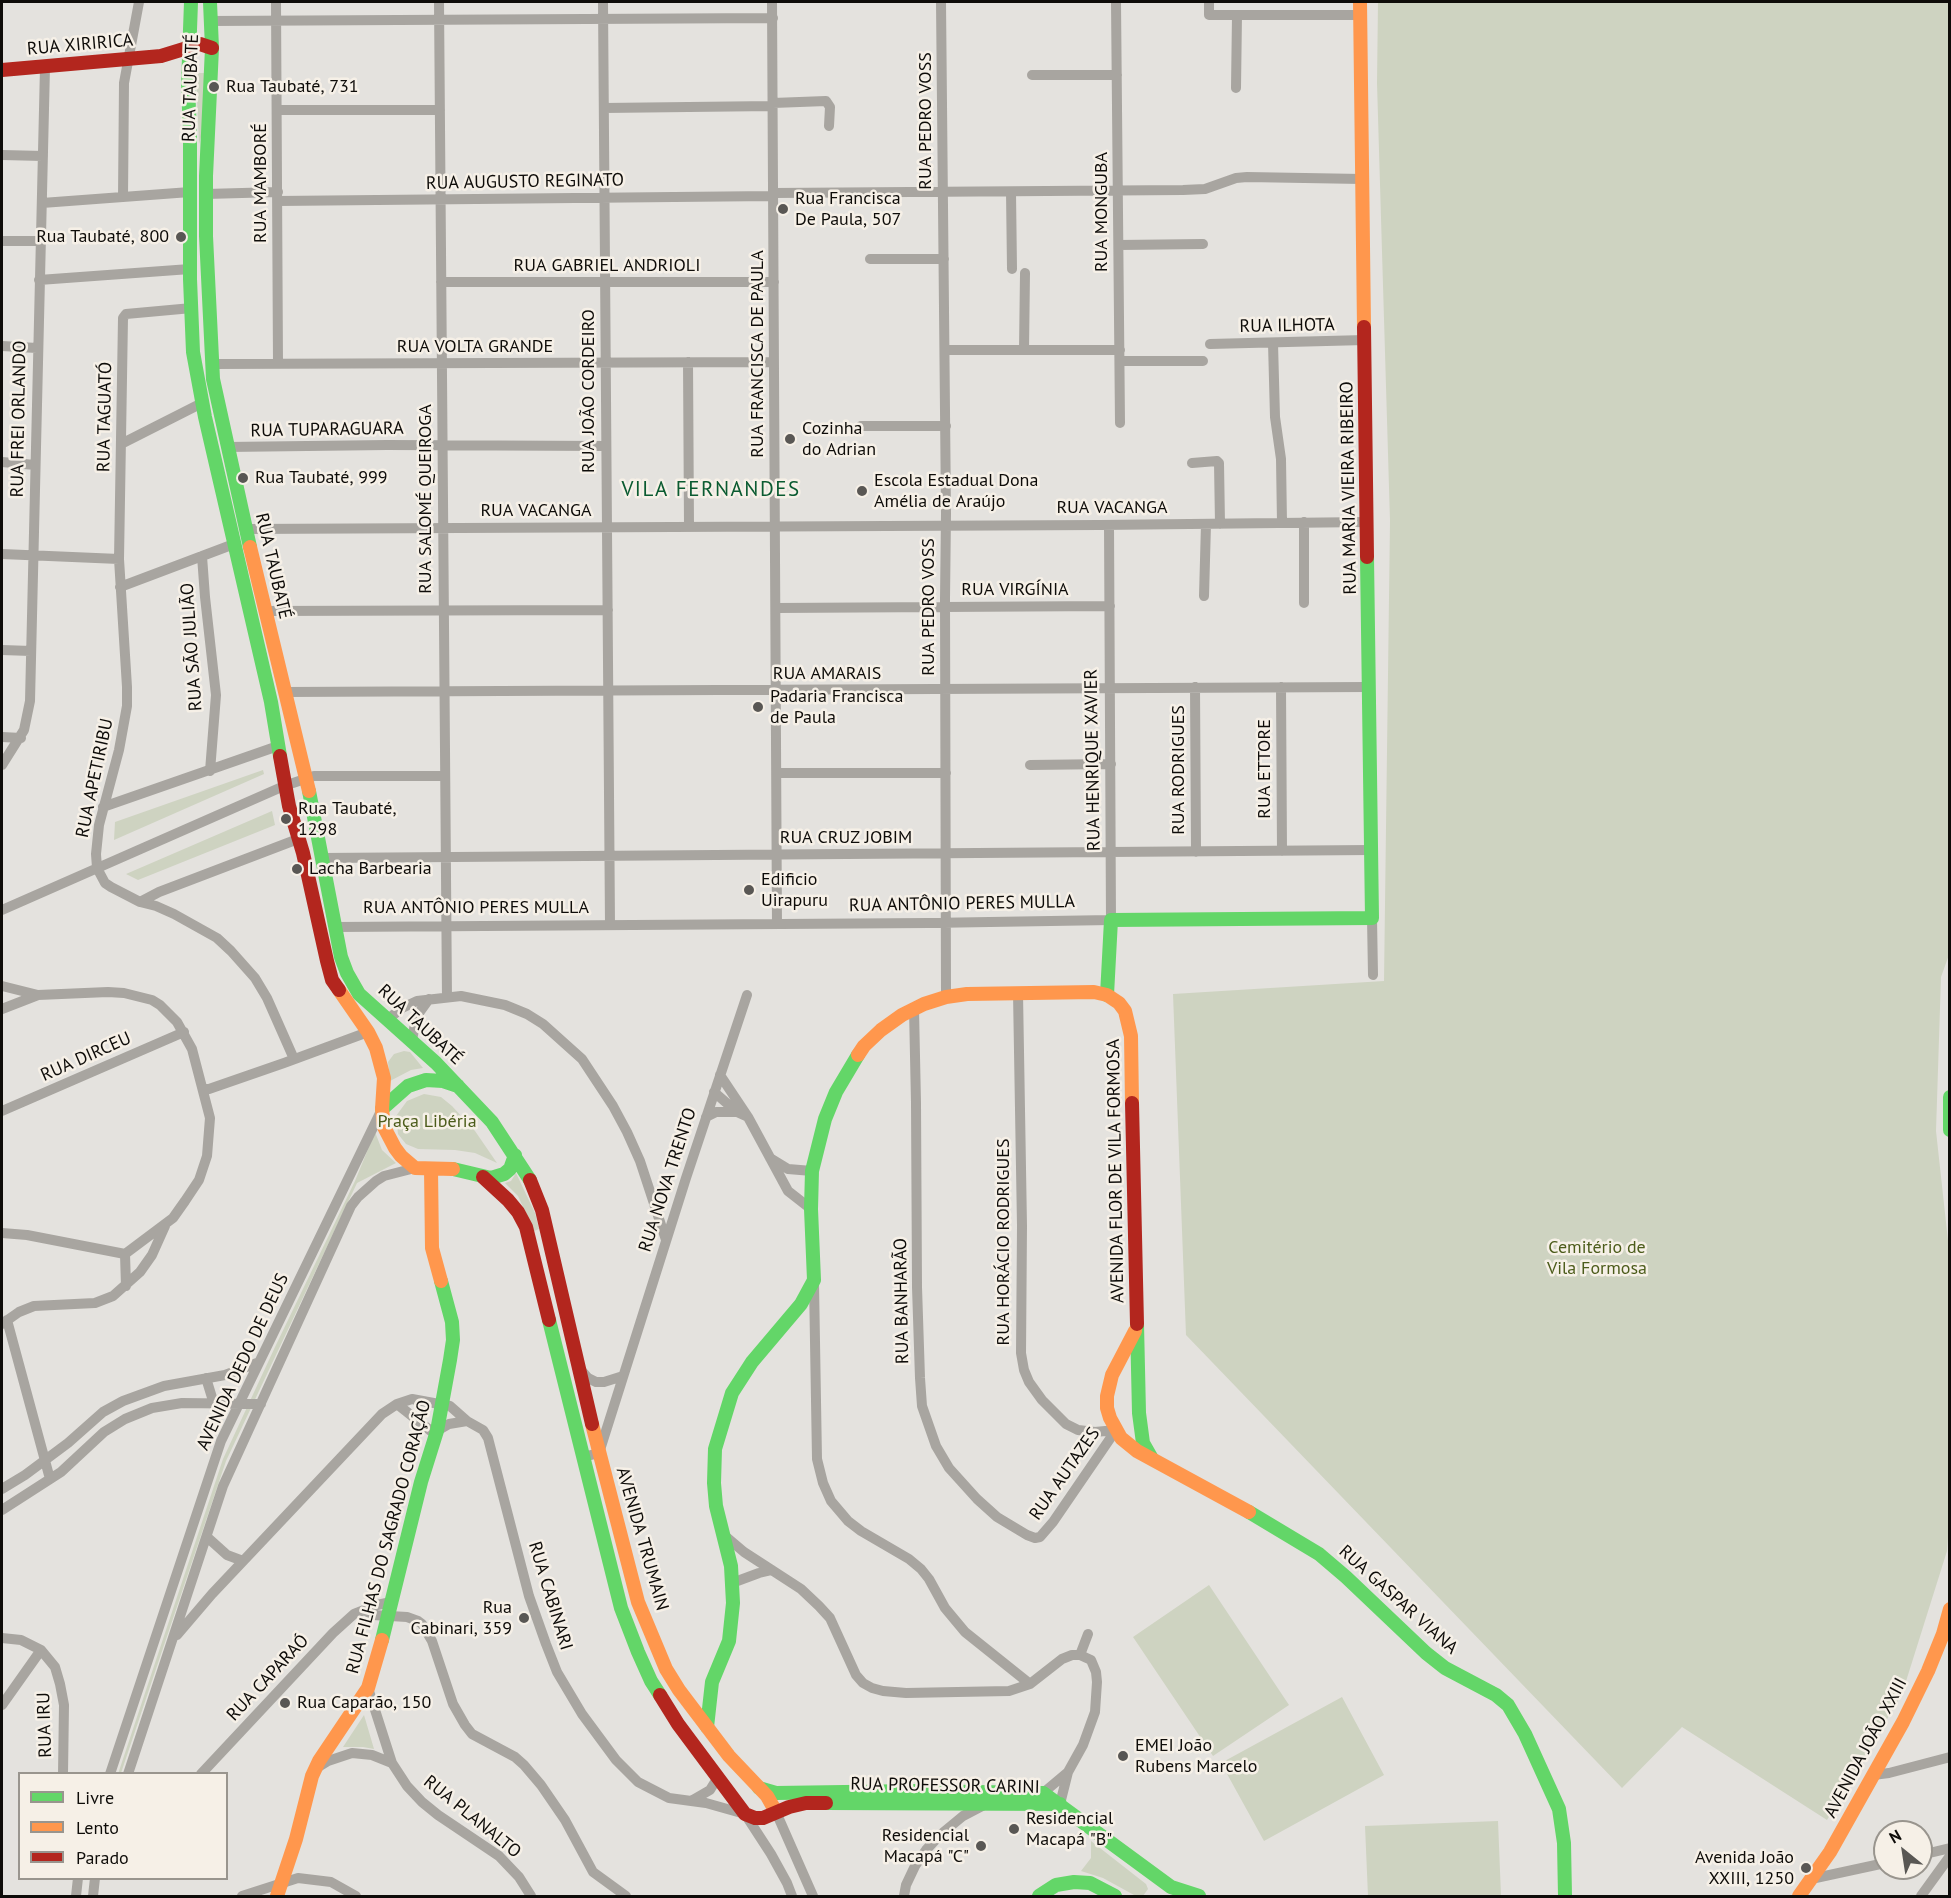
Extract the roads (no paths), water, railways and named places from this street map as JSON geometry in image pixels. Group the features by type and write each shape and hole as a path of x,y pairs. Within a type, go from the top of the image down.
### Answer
{"main road":[{"name":"RUA TAUBATÉ","path":"191,2 188,55 193,352 202,403 271,702 284,786 332,980 368,1032 376,1048 384,1078 382,1109"},
{"name":"RUA TAUBATÉ","path":"210,2 213,48 206,236 211,364 264,611 306,779 341,957 352,984 359,994 459,1086"},
{"name":"RUA MARIA VIEIRA RIBEIRO","path":"1360,8 1372,918"},
{"name":"RUA XIRIRICA","path":"2,70 188,55 200,44 213,48"},
{"path":"190,134 194,144 198,147 204,147 208,139"},
{"name":"RUA ANTÔNIO PERES MULLA","path":"1111,920 1372,918"},
{"name":"RUA HENRIQUE XAVIER","path":"1107,995 1111,920"},
{"path":"707,1727 712,1682 729,1641 732,1620 731,1566 716,1506 715,1449 720,1426 732,1393 752,1362 801,1304 814,1280 812,1171 825,1119 848,1069 864,1046 881,1030 914,1009 946,997 967,994 1094,992 1107,995"},
{"name":"AVENIDA FLOR DE VILA FORMOSA","path":"1107,995 1119,1003 1125,1011 1131,1036 1139,1413"},
{"path":"376,1048 377,1038 388,1019"},
{"path":"426,1080 443,1081 459,1086 492,1122 514,1155 510,1169 498,1177 483,1177 455,1169 415,1168 401,1156 388,1136 382,1109 395,1095 408,1086 426,1080"},
{"path":"1950,1097 1950,1130"},
{"name":"AVENIDA TRUMAIN","path":"514,1155 533,1186 542,1210 599,1453 638,1602 666,1669 690,1706 729,1756 767,1796 776,1812"},
{"name":"RUA FILHAS DO SAGRADO CORAÇÃO","path":"277,1896 296,1839 306,1794 315,1769 368,1688 443,1404 453,1340 453,1322 432,1248 431,1169"},
{"name":"AVENIDA TRUMAIN","path":"483,1177 508,1200 526,1227 621,1608 651,1681 678,1724 745,1814"},
{"name":"AVENIDA FLOR DE VILA FORMOSA","path":"1116,1430 1107,1408 1107,1396 1112,1375 1137,1326"},
{"path":"1112,1375 1122,1371 1128,1373 1134,1379 1139,1392"},
{"path":"1116,1430 1133,1420 1139,1413"},
{"path":"1139,1413 1143,1443 1150,1457"},
{"name":"RUA GASPAR VIANA","path":"1116,1430 1128,1445 1272,1525 1319,1554 1426,1653 1445,1668 1496,1695 1508,1705 1525,1734 1558,1809 1564,1843 1565,1896"},
{"name":"AVENIDA JOÃO XXIII","path":"1799,1896 1830,1852 1903,1722 1928,1671 1950,1609"},
{"path":"678,1724 690,1706 712,1682"},
{"name":"RUA PROFESSOR CARINI","path":"759,1788 776,1793 985,1798 1044,1805 1060,1804"},
{"name":"RUA PROFESSOR CARINI","path":"745,1814 763,1818 789,1807 806,1803 985,1798 1043,1793 1060,1804"},
{"path":"1060,1804 1171,1887 1199,1896"},
{"path":"1153,1873 1161,1886 1162,1896"},
{"path":"1039,1896 1056,1885 1074,1882 1090,1883 1114,1896"}],"street":[{"path":"123,197 124,83 139,2"},
{"name":"RUA MAMBORÉ","path":"276,2 278,364"},
{"name":"RUA SALOMÉ QUEIROGA","path":"438,2 447,997"},
{"name":"RUA JOÃO CORDEIRO","path":"603,2 609,925"},
{"name":"RUA FRANCISCA DE PAULA","path":"772,2 777,923"},
{"name":"RUA PEDRO VOSS","path":"941,2 946,426 946,997"},
{"name":"RUA MONGUBA","path":"1116,2 1120,423"},
{"path":"1209,2 1209,15 1360,8"},
{"path":"1236,88 1237,15"},
{"path":"211,21 773,18"},
{"name":"RUA FREI ORLANDO","path":"2,765 21,738 30,701 45,67"},
{"path":"1032,75 1117,75"},
{"path":"604,108 773,105 826,101 830,106 829,126"},
{"path":"277,110 440,110"},
{"path":"2,155 43,156"},
{"name":"RUA AUGUSTO REGINATO","path":"206,194 440,200 1118,191 1205,189 1236,178 1247,177 1362,179"},
{"path":"42,203 190,192"},
{"path":"1011,192 1012,269"},
{"path":"2,241 40,241"},
{"path":"1119,245 1203,244"},
{"path":"870,259 944,260"},
{"path":"39,280 190,269"},
{"path":"1024,350 1025,273"},
{"name":"RUA GABRIEL ANDRIOLI","path":"441,282 774,282"},
{"name":"RUA TAGUATÓ","path":"120,587 123,316 192,308"},
{"name":"RUA ILHOTA","path":"1210,344 1365,340"},
{"path":"1273,343 1275,417 1281,459 1282,523"},
{"path":"2,346 38,348"},
{"path":"945,350 1024,350 1203,361"},
{"path":"688,362 688,526"},
{"name":"RUA VOLTA GRANDE","path":"211,364 774,362"},
{"path":"121,444 202,403"},
{"path":"861,426 946,426"},
{"name":"RUA TUPARAGUARA","path":"227,447 606,446"},
{"path":"2,462 35,465"},
{"path":"1192,462 1219,463 1220,524"},
{"path":"1304,522 1304,603"},
{"name":"RUA VACANGA","path":"246,529 1368,522"},
{"path":"1204,596 1206,524"},
{"name":"RUA HENRIQUE XAVIER","path":"1109,525 1111,920"},
{"path":"120,587 234,544"},
{"path":"2,554 119,559"},
{"name":"RUA SÃO JULIÃO","path":"202,556 216,695 210,771"},
{"name":"RUA APETIRIBU","path":"97,868 97,840 103,807 119,750 127,706 120,587"},
{"name":"RUA VIRGÍNIA","path":"776,608 1110,606"},
{"path":"264,611 608,610"},
{"path":"2,650 32,651"},
{"name":"RUA RODRIGUES","path":"1195,687 1196,852"},
{"name":"RUA ETTORE","path":"1281,687 1282,851"},
{"name":"RUA AMARAIS","path":"285,692 1370,687"},
{"path":"2,737 21,738"},
{"path":"103,807 278,746"},
{"path":"1030,765 1111,764"},
{"path":"777,773 946,772"},
{"path":"2,910 284,786 314,776 445,776"},
{"path":"140,902 159,892 298,839"},
{"name":"RUA CRUZ JOBIM","path":"322,858 1371,850"},
{"path":"97,868 105,883 140,902 156,906 205,930 231,951 255,978 267,998 294,1059"},
{"name":"RUA MARIA VIEIRA RIBEIRO","path":"1372,918 1373,975"},
{"name":"RUA ANTÔNIO PERES MULLA","path":"336,927 1111,920"},
{"path":"2,986 38,995 123,993 152,1000 160,1005 184,1032 192,1049 210,1119 207,1156 199,1180 185,1201 166,1223 127,1254 126,1286"},
{"name":"RUA HORÁCIO RODRIGUES","path":"1018,993 1022,1226 1021,1353 1024,1370 1029,1382 1042,1400 1065,1424 1078,1430 1095,1432 1116,1430"},
{"path":"2,1009 38,995"},
{"name":"RUA NOVA TRENTO","path":"599,1453 747,995"},
{"path":"388,1019 402,1008 417,1001 461,996 486,1000 527,1014 543,1024 582,1059 607,1096 640,1161 666,1241"},
{"path":"412,1041 416,1017 429,999"},
{"name":"RUA BANHARÃO","path":"914,1009 917,1287 922,1406 936,1446 960,1481 997,1517 1027,1535 1040,1537"},
{"name":"RUA DIRCEU","path":"2,1111 184,1032"},
{"path":"204,1089 368,1032"},
{"path":"720,1075 788,1191 811,1209"},
{"path":"714,1092 743,1115"},
{"name":"AVENIDA DEDO DE DEUS","path":"110,1772 220,1441 382,1109"},
{"path":"706,1118 716,1112 743,1115"},
{"path":"770,1157 788,1168 812,1171"},
{"name":"AVENIDA DEDO DE DEUS","path":"128,1772 224,1486 351,1206 358,1197 384,1176 415,1168"},
{"path":"50,1479 4,1322 34,1306 95,1302 113,1296 141,1272 152,1255 166,1223"},
{"path":"2,1233 27,1234 127,1254 141,1247 152,1255"},
{"path":"127,1254 128,1266 141,1272"},
{"path":"814,1280 817,1459 831,1501 839,1512 855,1526 909,1559 921,1569 945,1608 965,1632 1030,1684"},
{"path":"2,1490 45,1460 103,1412 123,1401 164,1386 225,1375 257,1363"},
{"path":"578,1366 588,1378 596,1382 623,1376"},
{"path":"206,1378 214,1404"},
{"name":"RUA CABINARI","path":"397,1404 412,1399 443,1404 456,1410 467,1421 483,1430 488,1438 536,1617 557,1672 582,1714 626,1771 638,1782 679,1801 691,1801 745,1814"},
{"path":"2,1510 50,1479 77,1458 104,1432 125,1419 152,1408 182,1403 261,1404"},
{"path":"173,1639 371,1423 397,1404 436,1433 449,1424 467,1421"},
{"name":"RUA AUTAZES","path":"1040,1537 1053,1522 1116,1430"},
{"path":"583,1457 599,1453"},
{"path":"724,1535 744,1552 801,1589 830,1618 856,1675 872,1688 906,1693 995,1693 1030,1684 1062,1659 1072,1655 1080,1655 1091,1660 1097,1682 1095,1712 1083,1745 1068,1772 1060,1804"},
{"path":"207,1537 227,1555 243,1561"},
{"path":"732,1583 772,1570"},
{"name":"RUA CAPARAÓ","path":"202,1772 349,1618 364,1610 391,1602"},
{"path":"364,1610 374,1615 407,1617 422,1624 432,1641 453,1704 465,1725 472,1734 515,1757 525,1765 542,1785 565,1820 593,1872 626,1896"},
{"path":"1080,1655 1088,1634"},
{"path":"2,1638 21,1640 40,1650 2,1705"},
{"name":"RUA IRU","path":"40,1650 55,1667 64,1705 63,1772"},
{"name":"RUA PLANALTO","path":"368,1688 392,1763 407,1786 438,1815 499,1856 519,1877 531,1896"},
{"path":"315,1769 352,1753 372,1755 392,1763"},
{"path":"1873,1774 1889,1773 1950,1757"},
{"path":"1043,1793 1068,1772"},
{"path":"691,1801 710,1790 718,1777"},
{"path":"904,1896 906,1885 915,1866 926,1850 940,1835 985,1798"},
{"name":"AVENIDA TRUMAIN","path":"776,1812 813,1896"},
{"name":"AVENIDA TRUMAIN","path":"745,1814 788,1883 792,1896"},
{"path":"1933,1852 1950,1848"},
{"path":"1921,1896 1950,1856"},
{"path":"1811,1879 1873,1866"},
{"path":"242,1896 298,1878 331,1882 356,1896"},
{"path":"76,1896 78,1880"},
{"path":"93,1896 95,1880"}],"place":[{"name":"Rua Taubaté, 731","path":"214,87"},
{"name":"Rua Francisca De Paula, 507","path":"783,209"},
{"name":"Rua Taubaté, 800","path":"181,237"},
{"name":"Cozinha do Adrian","path":"790,439"},
{"name":"Rua Taubaté, 999","path":"243,478"},
{"name":"Escola Estadual Dona Amélia de Araújo","path":"862,491"},
{"name":"Padaria Francisca de Paula","path":"758,707"},
{"name":"Rua Taubaté, 1298","path":"286,819"},
{"name":"Lacha Barbearia","path":"297,869"},
{"name":"Edificio Uirapuru","path":"749,890"},
{"name":"Rua Cabinari, 359","path":"524,1618"},
{"name":"Rua Caparão, 150","path":"285,1703"},
{"name":"EMEI João Rubens Marcelo","path":"1123,1756"},
{"name":"Residencial Macapá \"B\"","path":"1014,1829"},
{"name":"Residencial Macapá \"C\"","path":"981,1846"},
{"name":"Avenida João XXIII, 1250","path":"1806,1868"}],"district":[{"name":"VILA FERNANDES","path":"711,490"}],"park label":[{"name":"Praça Libéria","path":"427,1122"},
{"name":"Cemitério de Vila Formosa","path":"1597,1258"}]}
